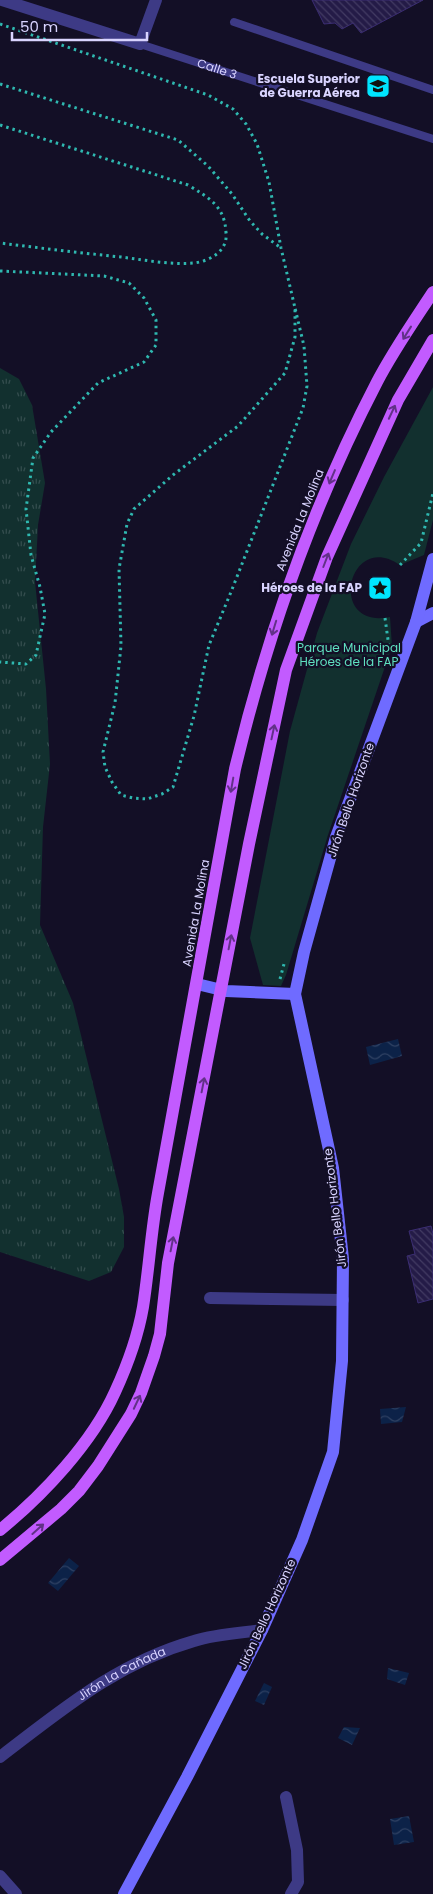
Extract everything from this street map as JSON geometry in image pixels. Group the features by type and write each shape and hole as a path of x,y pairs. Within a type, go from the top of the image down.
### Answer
{"main road":[{"name":"Avenida La Molina","path":"0,1530 36,1499 90,1434 114,1395 127,1363 143,1309 155,1207 235,769 252,701 288,585 332,474 378,380 433,292"},
{"path":"0,1560 21,1544 79,1491 114,1443 141,1393 160,1334 168,1263 249,844 286,670 331,548 398,400 433,340"}],"street":[{"name":"Calle 3","path":"2,0 140,44"},
{"path":"140,44 156,0"},
{"name":"Jirón Bello Horizonte","path":"124,1894 188,1777 262,1630 302,1540 333,1452 342,1361 343,1259 333,1168 295,994 304,952 336,837 416,622 433,559"},
{"path":"416,622 433,613"},
{"path":"197,984 221,990 295,994"},
{"path":"210,1298 343,1300"},
{"name":"Jirón La Cañada","path":"0,1757 87,1691 142,1659 196,1640 262,1630"},
{"path":"286,1797 297,1850 298,1882 291,1894"},
{"path":"0,1876 16,1894"}],"lane":[{"path":"234,22 433,90"},
{"name":"Calle 3","path":"140,44 433,139"}],"path":[{"path":"0,24 208,95 233,109 246,124 257,144 269,182 281,248 304,346 307,386 303,408 231,592 208,645 194,716 173,787 162,794 147,799 122,795 112,782 105,768 103,752 115,704 121,646 119,569 127,524 134,509 173,474 238,426 285,373 295,337 295,308"},
{"path":"0,84 178,140 208,166 262,234 281,248"},
{"path":"0,126 188,185 212,200 222,213 226,223 227,236 222,250 213,257 195,263 160,262 0,243"},
{"path":"0,271 104,276 129,283 144,298 156,320 156,345 144,362 98,383 51,432 33,458 26,509 31,555 45,614 36,655 26,664 0,662"},
{"path":"400,565 421,543 433,493"}],"green space":[{"path":"0,368 19,379 32,405 45,483 38,525 35,582 46,689 50,764 43,827 40,925 73,1003 119,1189 124,1217 124,1247 111,1272 89,1281 0,1252"},
{"name":"Parque Municipal Héroes de la FAP","path":"433,387 433,520 424,555 400,565 382,557 368,560 357,569 352,582 351,597 357,609 370,617 390,617 392,646 328,835 286,975 281,986 263,985 250,938 290,731 317,633 351,544 384,477"}],"water":[{"path":"398,1039 402,1056 370,1065 366,1047"},
{"path":"406,1407 402,1422 381,1424 380,1409"},
{"path":"69,1558 79,1566 58,1591 48,1583"},
{"path":"388,1668 409,1673 405,1685 387,1679"},
{"path":"264,1683 272,1687 264,1705 255,1701"},
{"path":"344,1727 360,1728 352,1745 338,1738"},
{"path":"409,1816 414,1842 394,1845 390,1819"}],"building":[{"path":"312,0 423,0 361,33 353,23 342,29 335,23 324,24"},
{"path":"431,1226 433,1234 433,1299 418,1303 407,1256 415,1254 409,1231"}],"place":[{"name":"Escuela Superior de Guerra Aérea","path":"378,86"},
{"name":"Héroes de la FAP","path":"380,588"}]}
